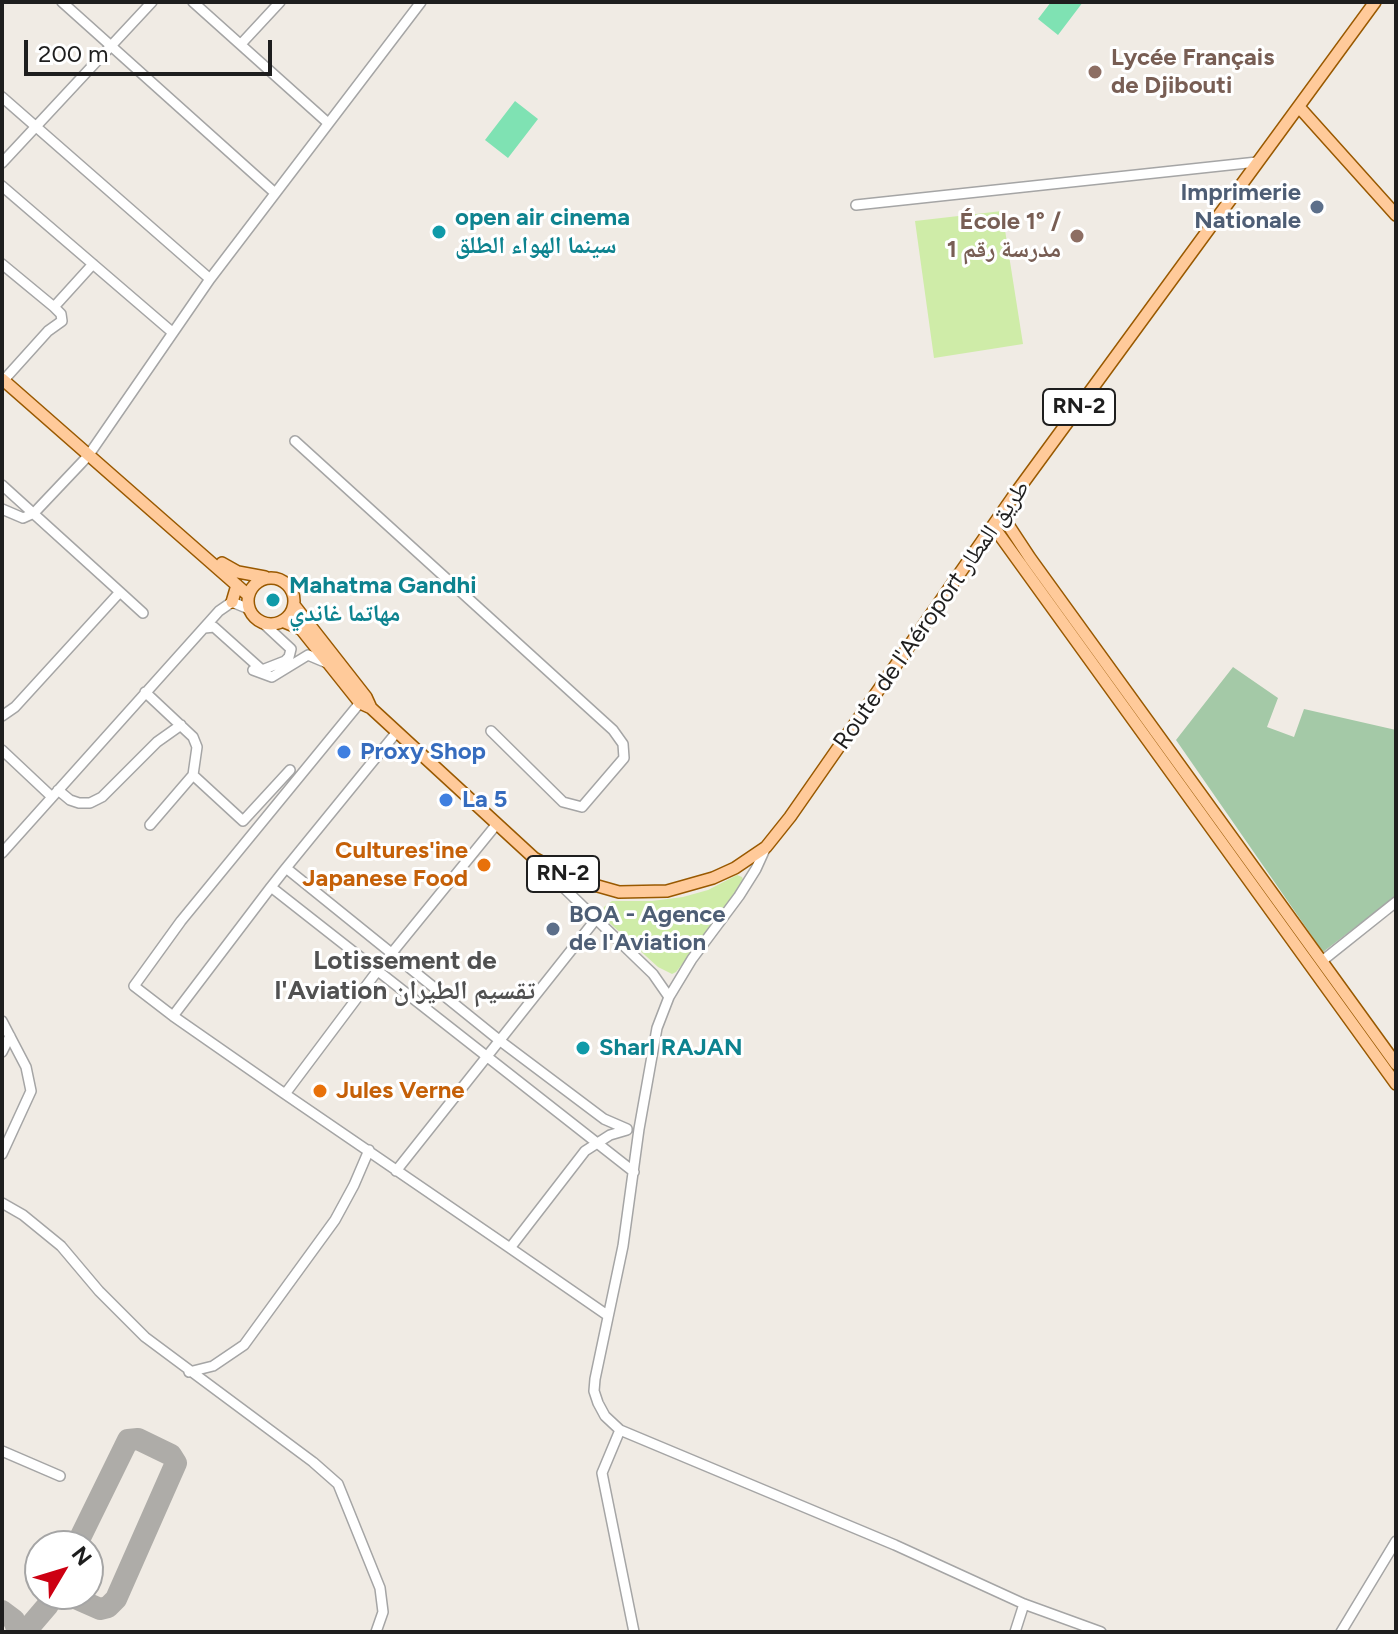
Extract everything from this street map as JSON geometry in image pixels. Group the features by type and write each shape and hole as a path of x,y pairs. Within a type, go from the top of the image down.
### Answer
{"main road":[{"name":"Route de l'Aéroport طريق المطار","path":"282,621 301,629 327,663 365,703 534,858 573,879 619,892 655,892 690,886 735,868 766,847 790,817 1001,514 1375,2"},
{"path":"1299,107 1396,215"},
{"name":"RN-2","path":"3,380 248,595"},
{"path":"1001,514 1168,758 1387,1051 1396,1084"},
{"path":"993,526 1322,961 1396,1064"},
{"name":"RN-2","path":"188,541 238,572 275,577 286,582 293,592 294,605"},
{"path":"266,578 255,584 248,595 249,609 255,617 263,623 282,621 294,605"},
{"path":"232,602 237,585"},
{"name":"Route de l'Aéroport طريق المطار","path":"294,605 365,703"}],"street":[{"path":"62,2 275,193"},
{"path":"2,163 152,2"},
{"path":"193,2 328,123"},
{"path":"241,44 280,2"},
{"path":"2,509 23,518 34,513 88,456 210,279 421,2"},
{"path":"2,97 210,279"},
{"path":"856,205 1257,162"},
{"path":"2,186 172,332"},
{"path":"2,264 54,307 61,314 62,321 48,331 3,380"},
{"path":"54,307 93,264"},
{"path":"295,441 613,730 623,744 624,758 582,807 563,802 491,731"},
{"path":"2,485 143,613"},
{"path":"2,716 15,707 120,592"},
{"path":"2,853 227,603 249,609"},
{"path":"202,630 214,627 262,670 285,661 291,649 263,623"},
{"path":"202,630 210,630 256,673 267,678 284,672 303,656 327,663"},
{"path":"145,692 193,737 197,747 193,775 150,825"},
{"path":"365,703 181,921 134,986 285,1094 607,1315"},
{"path":"2,750 55,794 79,803 90,803 102,797 157,742 181,725"},
{"path":"173,1016 271,887 396,733"},
{"path":"193,775 243,821 290,770"},
{"path":"285,1094 378,970 496,825"},
{"path":"766,847 739,896 692,959 669,997 657,1028 623,1246 594,1391 605,1416 620,1430 895,1545 1024,1604 1101,1632"},
{"path":"534,858 653,974 669,997"},
{"path":"286,868 499,1040 604,1119 627,1130"},
{"path":"271,887 634,1172"},
{"path":"1322,961 1396,902"},
{"path":"396,1171 596,919"},
{"path":"2,1021 26,1067 31,1091 2,1154"},
{"path":"2,1052 10,1036"},
{"path":"510,1248 585,1151 595,1143 627,1130 639,1129"},
{"path":"189,1372 213,1366 244,1345 335,1220 369,1150"},
{"path":"2,1203 23,1215 61,1246 99,1291 145,1337 338,1484 380,1588 383,1612 376,1632"},
{"path":"620,1430 602,1473 634,1632"},
{"path":"2,1451 60,1476"},
{"path":"1341,1632 1396,1541"},
{"path":"1015,1632 1024,1604"}],"green space":[{"path":"1051,2 1083,2 1058,35 1038,19"},
{"path":"515,101 538,119 508,158 485,140"},
{"path":"1002,211 1023,344 934,358 915,221"},
{"path":"1233,667 1278,698 1267,727 1294,737 1304,709 1396,730 1396,896 1323,952 1176,740"},
{"path":"737,875 744,882 735,898 672,974 658,967 603,917 604,907 612,901 683,897 708,890"}],"taxiway":[{"path":"84,1530 128,1440 138,1439 171,1455 176,1463 116,1599 104,1608"},
{"path":"25,1632 44,1610"},
{"path":"2,1611 14,1620 18,1632"}],"place":[{"name":"Lycée Français de Djibouti","path":"1095,72"},
{"name":"Imprimerie Nationale","path":"1317,207"},
{"name":"open air cinema سينما الهواء الطلق","path":"439,232"},
{"name":"École 1° / مدرسة رقم 1","path":"1077,236"},
{"name":"Mahatma Gandhi مهاتما غاندي","path":"273,600"},
{"name":"Proxy Shop","path":"344,752"},
{"name":"La 5","path":"446,800"},
{"name":"Cultures'ine Japanese Food","path":"484,865"},
{"name":"BOA - Agence de l'Aviation","path":"553,929"},
{"name":"Sharl RAJAN","path":"583,1048"},
{"name":"Jules Verne","path":"320,1091"}],"district":[{"name":"Lotissement de l'Aviation تقسيم الطيران","path":"405,976"}]}
